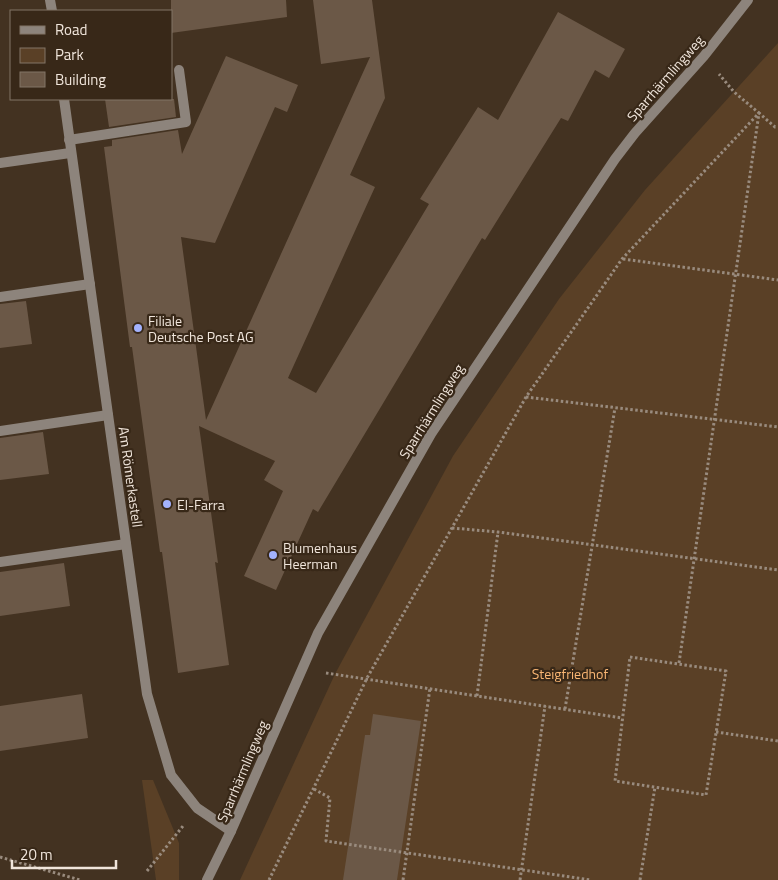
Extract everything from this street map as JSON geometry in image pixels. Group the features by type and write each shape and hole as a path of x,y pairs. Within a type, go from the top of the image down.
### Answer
{"street":[{"name":"Sparrhärmlingweg","path":"207,880 231,831 318,633 431,434 615,159 635,133 704,56 748,0"},
{"path":"69,140 186,122 179,70"},
{"name":"Am Römerkastell","path":"64,100 70,153 147,694 171,775 197,808 231,831"},
{"path":"0,164 70,153"},
{"path":"0,297 90,284"},
{"path":"0,430 108,415"},
{"path":"0,562 126,544"}],"path":[{"path":"704,56 734,92 775,127 778,127"},
{"path":"269,880 367,678 526,397 622,259 759,113"},
{"path":"679,664 759,113"},
{"path":"622,259 778,280"},
{"path":"526,397 778,427"},
{"path":"565,709 615,408"},
{"path":"452,528 498,532 778,570"},
{"path":"477,696 498,532"},
{"path":"630,657 679,664 726,671 706,796 615,781 630,657"},
{"path":"301,669 622,718"},
{"path":"403,880 430,688"},
{"path":"520,880 545,706"},
{"path":"716,732 778,741"},
{"path":"640,880 655,787"},
{"path":"314,789 330,798 326,841 591,880"},
{"path":"147,871 197,808"},
{"path":"0,857 80,880"}],"green space":[{"name":"Steigfriedhof","path":"778,43 778,880 240,880 335,674 453,456 559,299 645,190"},
{"path":"142,780 153,780 179,843 179,880 156,880"}],"building":[{"path":"171,0 286,0 287,17 172,33"},
{"path":"313,0 372,0 385,98 350,175 375,187 288,378 316,393 429,204 420,199 478,107 498,120 558,12 625,49 609,78 595,70 568,121 561,118 485,240 482,238 318,512 313,509 276,590 244,576 283,491 264,480 275,461 199,426 218,563 215,562 229,665 178,673 132,347 130,347 104,147 112,146 112,140 178,130 182,154 226,56 298,85 287,112 275,107 215,243 181,237 206,420 370,57 321,64"},
{"path":"174,99 176,117 109,127 105,100"},
{"path":"26,301 32,344 0,348 0,304"},
{"path":"43,432 49,474 0,480 0,438"},
{"path":"64,563 70,606 0,616 0,572"},
{"path":"82,694 88,738 0,751 0,706"},
{"path":"373,714 421,721 397,880 343,880 365,735 370,735"}],"place":[{"name":"Filiale Deutsche Post AG","path":"138,328"},
{"name":"El-Farra","path":"167,504"},
{"name":"Blumenhaus Heerman","path":"273,555"}]}
